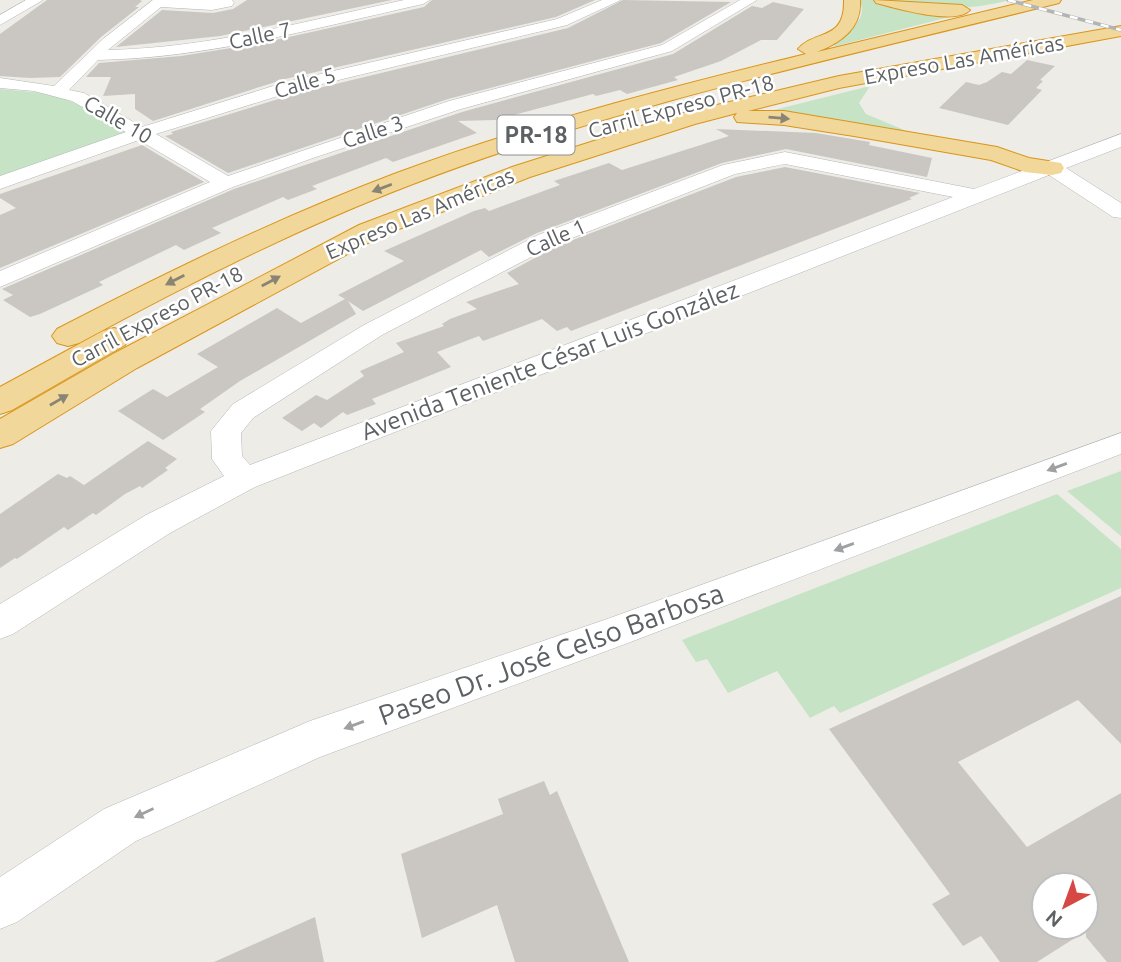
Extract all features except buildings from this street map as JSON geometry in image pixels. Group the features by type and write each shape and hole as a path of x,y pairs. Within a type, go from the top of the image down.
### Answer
{"highway":[{"path":"746,75 770,62 833,38 852,16 852,0"},
{"path":"882,0 910,7 941,10 1045,2"},
{"name":"Expreso Las Américas","path":"0,374 208,263 347,201 485,150 746,75 1045,2"},
{"name":"Expreso Las Américas","path":"0,435 215,311 369,231 446,199 687,119 839,82 1093,37 1118,25"},
{"name":"Carril Expreso PR-18","path":"0,402 120,335 295,246 429,188 518,155 585,133 766,84 1118,25"},
{"path":"962,59 929,73 879,87 871,102 883,117 911,129 1024,151 1044,159 1052,168"},
{"path":"687,119 784,118 984,152 1025,164 1052,168"}],"street":[{"path":"0,21 36,0"},
{"path":"59,91 94,55 160,2 212,6 227,3 223,0"},
{"name":"Calle 7","path":"94,55 149,54 202,48 420,0"},
{"name":"Calle 5","path":"0,183 141,133 341,73 562,22 614,0"},
{"name":"Calle 3","path":"0,280 226,183 306,153 455,105 667,48 750,0"},
{"name":"Calle 10","path":"0,83 59,91 92,104 226,183"},
{"name":"Avenida Teniente César Luis González","path":"0,623 158,524 244,480 1121,140"},
{"name":"Calle 1","path":"244,480 227,459 226,431 243,411 373,330 558,235 730,169 785,158 977,196"},
{"path":"1052,168 1121,212"},
{"name":"Paseo Dr. José Celso Barbosa","path":"0,905 120,825 310,741 615,632 1121,443"}],"green space":[{"path":"859,0 875,0 957,15 836,46 830,45 859,20 862,7"},
{"path":"892,0 1009,0 950,8"},
{"path":"870,86 859,103 866,114 916,135 766,112"},
{"path":"0,89 53,94 86,108 126,133 0,178"},
{"path":"1121,471 1121,536 1067,491"},
{"path":"1057,494 1121,549 1121,588 840,713 834,706 810,718 777,671 728,693 707,659 696,662 682,640"}],"railway":[{"path":"1008,0 1121,30"}]}
